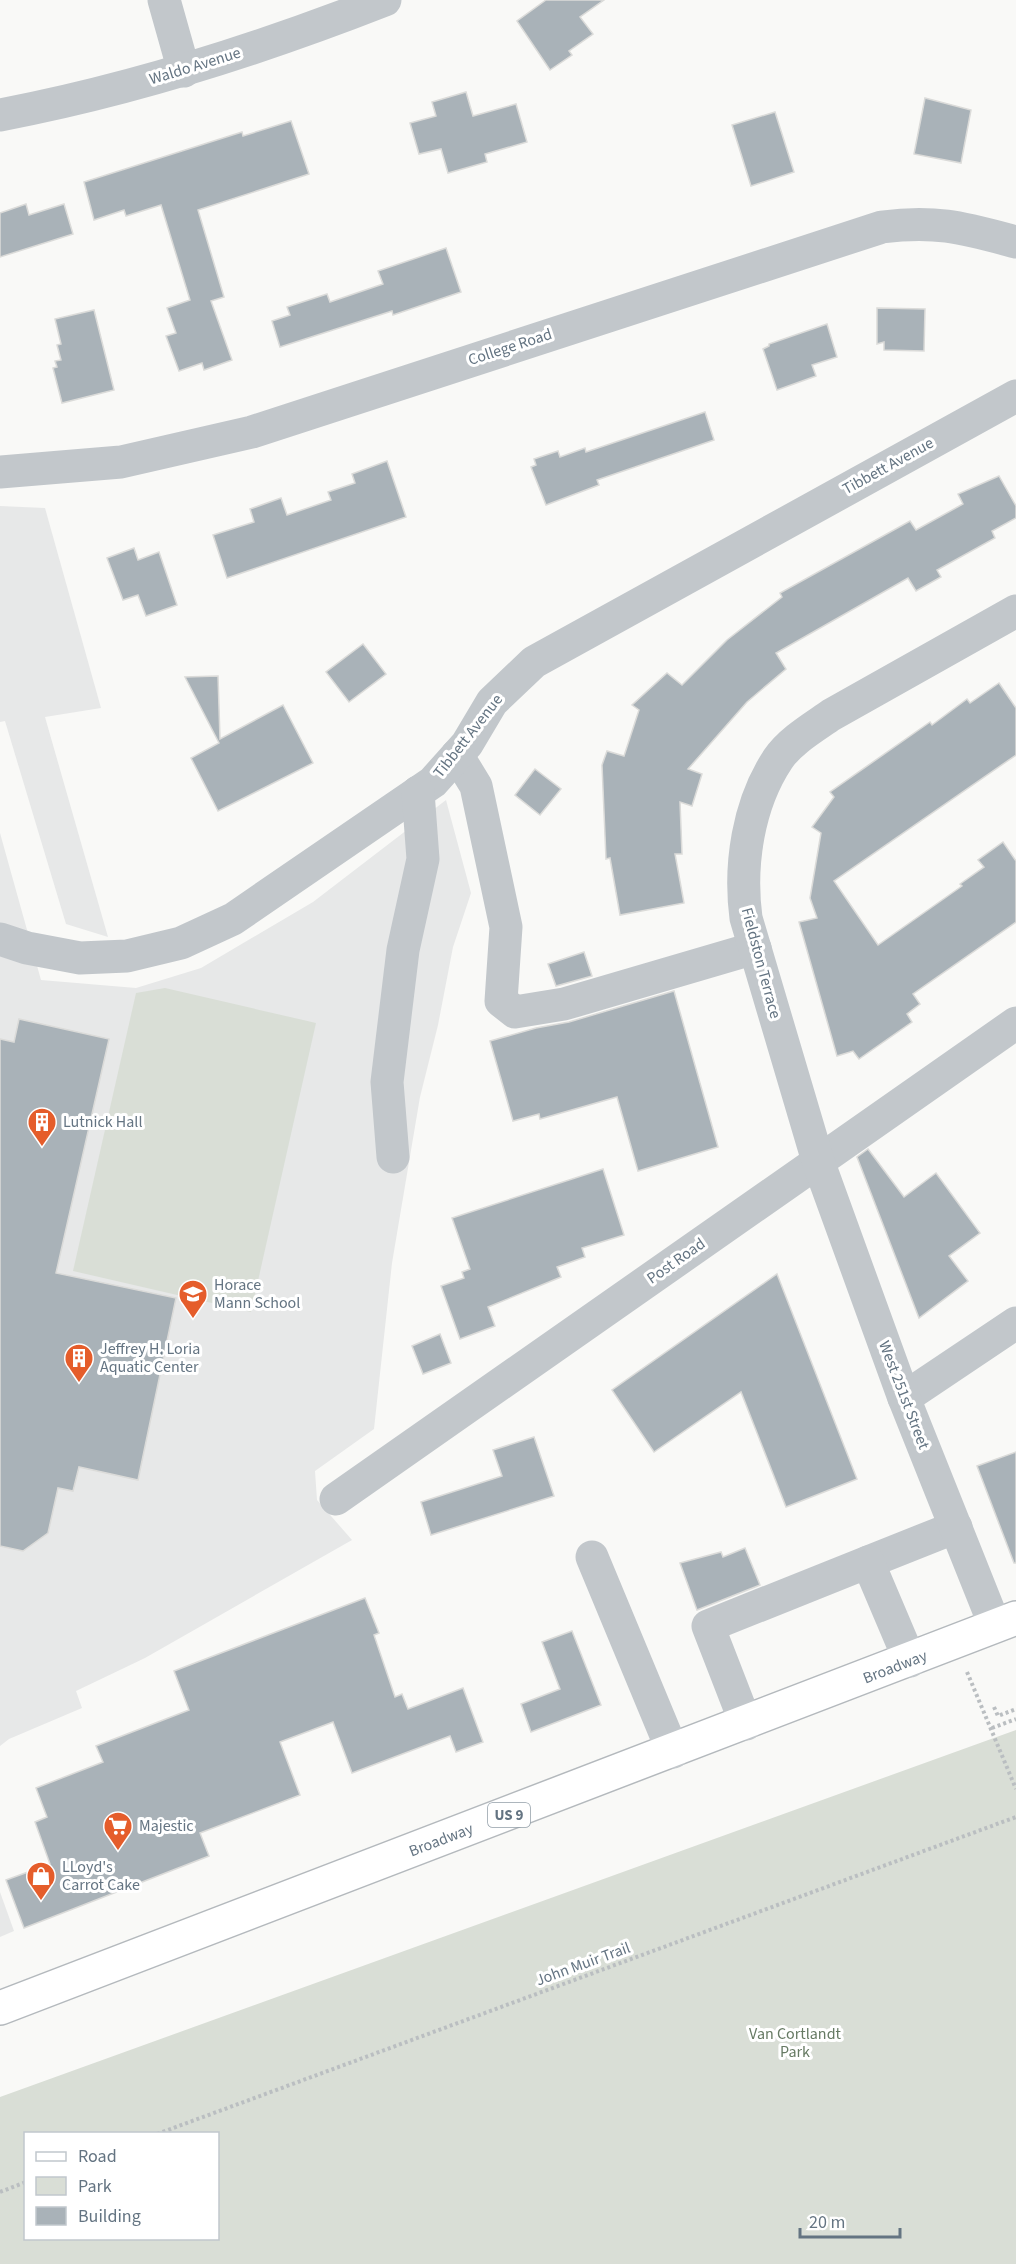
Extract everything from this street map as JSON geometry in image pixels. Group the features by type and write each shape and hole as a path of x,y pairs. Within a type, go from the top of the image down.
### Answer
{"main road":[{"name":"Broadway","path":"0,2008 955,1644 1005,1622"}],"street":[{"path":"164,0 184,71"},
{"name":"Waldo Avenue","path":"0,115 61,104 184,71 309,30 385,0"},
{"name":"College Road","path":"0,472 121,462 252,432 882,227 919,222 954,225 1016,242"},
{"name":"Tibbett Avenue","path":"0,939 27,948 80,958 127,956 181,943 233,919 433,782 457,754 492,702 534,662 1016,396"},
{"name":"Fieldston Terrace","path":"818,1161 746,918 742,886 746,849 755,810 779,757 831,715 1016,611"},
{"path":"457,754 476,786 494,863 506,927 501,1000 515,1012 564,1004 754,948"},
{"path":"393,1157 387,1082 403,950 423,859 418,792"},
{"name":"Post Road","path":"336,1499 1016,1023"},
{"name":"West 251st Street","path":"818,1161 904,1398 956,1527 1005,1622"},
{"path":"904,1398 1016,1323"},
{"path":"746,1724 708,1626 956,1527"},
{"path":"592,1557 673,1752"},
{"path":"868,1562 910,1661"}],"path":[{"path":"955,1644 1016,1789"},
{"path":"994,1707 998,1716 1016,1709"},
{"path":"992,1728 1016,1719"},
{"name":"John Muir Trail","path":"160,2132 1016,1817"},
{"path":"0,2192 24,2183"}],"shaded area":[{"path":"0,506 45,508 101,708 45,717 108,937 66,924 5,721 0,722"},
{"name":"Horace Mann School","path":"446,800 471,893 453,947 438,1025 420,1097 392,1263 374,1429 315,1471 317,1500 352,1540 145,1658 76,1691 82,1708 9,1739 0,1746 0,833 41,980 136,988 201,968 313,902"},
{"path":"0,1892 14,1931 0,1937"}],"green space":[{"path":"165,988 316,1023 251,1312 73,1271 136,993"},
{"name":"Van Cortlandt Park","path":"1016,1730 1016,2264 0,2264 0,2097"}],"building":[{"path":"546,0 604,0 580,17 593,34 569,51 572,55 550,70 517,21"},
{"path":"466,92 473,116 516,104 527,142 485,154 487,162 448,173 441,149 419,154 410,123 436,116 432,102"},
{"path":"925,98 971,110 961,163 914,154"},
{"path":"775,112 794,172 751,186 732,125"},
{"path":"291,121 309,174 198,210 224,297 211,301 232,360 204,370 202,363 179,371 166,336 176,333 167,308 190,300 161,205 126,216 124,210 94,220 84,182 242,132 243,136"},
{"path":"26,204 29,215 64,204 73,234 0,257 0,213"},
{"path":"446,248 461,292 393,315 392,311 280,347 272,321 290,315 287,307 327,294 330,302 383,284 378,271"},
{"path":"877,308 925,309 924,351 884,350 884,342 877,344"},
{"path":"94,310 114,390 62,403 53,368 57,367 55,361 61,360 57,345 61,344 55,319"},
{"path":"827,324 837,357 812,365 816,376 777,390 763,349 769,344"},
{"path":"705,412 714,440 597,480 599,485 546,505 531,467 536,465 534,459 558,451 560,457 585,448 586,452"},
{"path":"387,461 406,517 227,578 213,535 254,522 250,509 281,498 287,515 331,500 328,492 355,483 352,474"},
{"path":"999,476 1016,506 1016,518 992,531 995,538 937,570 941,577 916,591 908,578 776,653 786,669 747,702 688,769 702,774 692,806 680,802 682,854 675,854 684,903 620,915 610,858 606,859 602,765 607,751 624,756 639,710 632,705 667,673 682,685 727,640 782,597 780,593 910,521 916,530 963,504 958,494"},
{"path":"134,548 138,560 159,552 177,605 146,616 138,595 123,600 107,558"},
{"path":"363,644 386,674 349,702 326,672"},
{"path":"218,676 220,739 283,705 313,763 218,811 191,758 219,743 185,677"},
{"path":"999,683 1016,708 1016,755 834,881 878,945 962,886 960,884 984,867 978,860 1003,842 1016,861 1016,922 913,994 920,1004 907,1014 912,1022 859,1059 853,1051 837,1056 799,922 817,918 810,898 821,833 812,827 834,797 830,792 930,722 932,725 967,699 970,703"},
{"path":"535,769 561,789 540,815 515,795"},
{"path":"584,952 592,976 556,986 548,964"},
{"path":"674,991 718,1147 638,1171 617,1097 540,1119 539,1114 513,1121 490,1041 536,1028 569,1022"},
{"name":"Jeffrey H. Loria Aquatic Center","path":"19,1019 109,1039 56,1273 176,1298 138,1480 79,1467 73,1491 58,1488 48,1533 23,1551 0,1546 0,1039 14,1042"},
{"path":"868,1149 904,1197 936,1173 980,1233 949,1256 968,1281 919,1318 857,1157"},
{"path":"603,1169 624,1235 582,1248 585,1257 557,1267 561,1277 488,1307 495,1326 460,1339 441,1286 464,1278 462,1272 470,1269 452,1218"},
{"path":"777,1274 857,1479 786,1507 741,1392 654,1452 612,1390"},
{"path":"440,1334 451,1363 423,1374 412,1346"},
{"path":"534,1437 554,1496 431,1535 421,1502 502,1476 493,1450"},
{"path":"1016,1452 1016,1563 1014,1563 977,1466"},
{"path":"745,1548 760,1585 697,1610 680,1563 721,1552 723,1557"},
{"path":"365,1598 379,1633 374,1635 395,1697 402,1694 408,1709 463,1688 483,1742 456,1752 450,1736 352,1773 333,1722 280,1742 300,1795 200,1833 209,1856 24,1928 6,1880 50,1864 35,1822 47,1817 36,1788 103,1762 96,1746 189,1710 174,1671"},
{"path":"572,1631 601,1705 531,1732 521,1704 560,1689 542,1642"}],"place":[{"name":"Lutnick Hall","path":"42,1148"},
{"name":"Horace Mann School","path":"193,1320"},
{"name":"Jeffrey H. Loria Aquatic Center","path":"79,1384"},
{"name":"Majestic","path":"118,1852"},
{"name":"LLoyd's Carrot Cake","path":"41,1902"}]}
